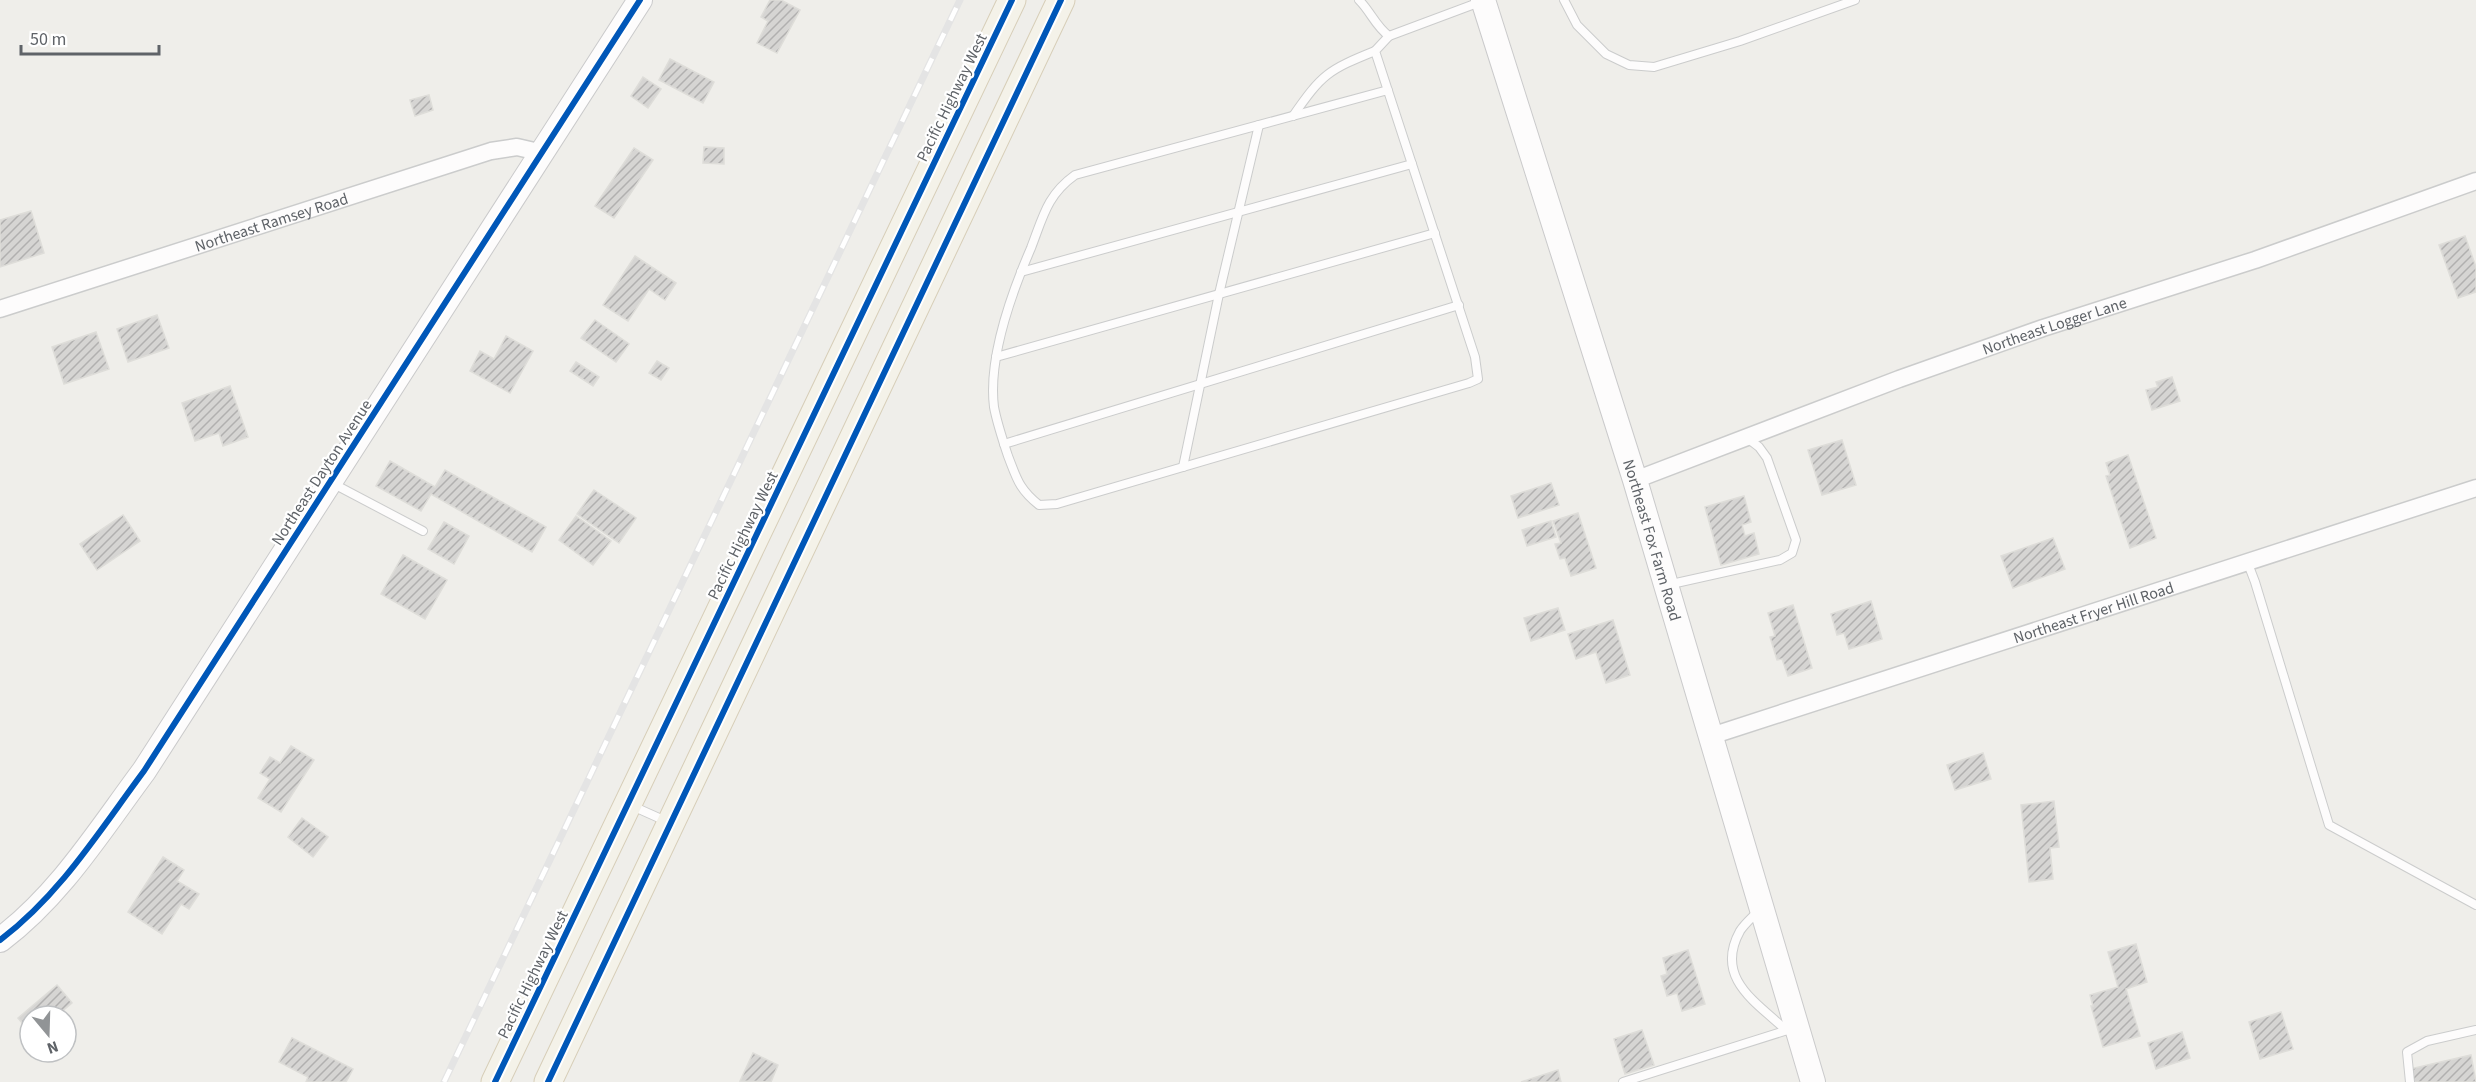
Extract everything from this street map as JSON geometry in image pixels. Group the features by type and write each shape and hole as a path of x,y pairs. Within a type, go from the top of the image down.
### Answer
{"main road":[{"name":"Pacific Highway West","path":"495,1082 1012,0"},
{"path":"548,1082 1061,0"}],"street":[{"name":"Northeast Dayton Avenue","path":"0,940 42,903 67,876 144,771 640,0"},
{"name":"Northeast Fox Farm Road","path":"1483,1 1635,480 1762,907 1792,1028 1813,1082"},
{"name":"Northeast Ramsey Road","path":"0,309 491,151 517,147 543,153"},
{"name":"Northeast Logger Lane","path":"1635,480 1858,394 2021,336 2255,260 2476,181"},
{"name":"Northeast Fryer Hill Road","path":"1712,736 2247,561 2476,489"}],"lane":[{"path":"1359,0 1372,13 1379,29 1389,36"},
{"path":"1564,0 1577,25 1606,54 1629,65 1654,67 1740,41 1855,0"},
{"path":"1293,116 1322,77 1336,66 1375,51 1389,36 1483,1"},
{"path":"1375,51 1388,90 1412,164 1459,305 1475,357 1478,379 1458,387 1057,504 1039,505 1025,494 1017,480 1004,444 994,406 996,357 1021,272 1051,198 1060,186 1075,175 1388,90"},
{"path":"1183,467 1219,294 1259,125"},
{"path":"1021,272 1412,164"},
{"path":"996,357 1435,233"},
{"path":"1004,444 1459,305"},
{"path":"1666,585 1780,560 1792,553 1796,540 1767,458 1746,437"},
{"path":"330,482 423,531"},
{"path":"2247,561 2259,593 2329,825 2476,905"},
{"path":"628,804 671,823"},
{"path":"1762,907 1740,930 1731,960 1734,978 1741,988 1792,1028"},
{"path":"1623,1082 1792,1028"},
{"path":"2410,1082 2407,1052 2427,1041 2476,1030"}],"building":[{"path":"770,0 781,0 800,10 777,53 757,43 768,21 761,17"},
{"path":"670,59 714,82 703,103 659,80"},
{"path":"643,77 661,89 648,108 631,96"},
{"path":"429,95 433,110 415,116 410,100"},
{"path":"704,147 724,148 724,164 703,163"},
{"path":"634,148 653,160 614,218 595,206"},
{"path":"31,211 44,253 0,267 0,220"},
{"path":"2465,236 2476,267 2476,292 2458,298 2439,245"},
{"path":"635,256 676,283 665,300 649,289 628,321 603,305"},
{"path":"157,315 169,348 128,362 117,329"},
{"path":"595,320 629,344 616,362 581,338"},
{"path":"96,332 109,369 64,384 52,347"},
{"path":"506,336 533,351 510,393 470,371 480,351 494,359"},
{"path":"657,361 669,368 661,380 649,373"},
{"path":"576,362 599,377 593,386 570,371"},
{"path":"2172,377 2180,401 2152,410 2146,390 2158,387 2156,382"},
{"path":"230,386 248,437 223,446 219,433 195,441 182,403"},
{"path":"1842,440 1856,485 1822,495 1808,450"},
{"path":"2128,455 2156,538 2130,548 2106,476 2110,475 2106,463"},
{"path":"390,461 435,487 445,470 546,527 532,552 431,494 421,511 376,486"},
{"path":"1551,483 1559,505 1518,518 1511,496"},
{"path":"594,490 636,518 619,543 577,514"},
{"path":"1744,496 1751,522 1742,525 1745,536 1754,533 1759,554 1721,565 1705,507"},
{"path":"1578,513 1596,568 1571,576 1565,558 1560,559 1555,544 1561,543 1553,521"},
{"path":"123,515 140,541 97,570 80,544"},
{"path":"576,516 611,541 593,565 559,540"},
{"path":"1551,521 1556,537 1527,546 1522,530"},
{"path":"444,522 469,536 454,564 428,549"},
{"path":"2053,538 2065,569 2013,588 2001,556"},
{"path":"403,555 447,580 425,619 381,594"},
{"path":"1871,601 1882,639 1849,649 1844,633 1837,635 1831,614"},
{"path":"1793,605 1812,668 1788,676 1782,659 1777,660 1770,637 1775,636 1768,613"},
{"path":"1558,608 1565,630 1531,641 1524,618"},
{"path":"1613,620 1630,675 1606,683 1596,652 1576,659 1568,634"},
{"path":"291,746 314,760 281,812 258,798 270,779 260,773 270,757 280,763"},
{"path":"1983,753 1991,779 1955,790 1947,765"},
{"path":"2054,801 2059,847 2050,848 2053,879 2029,882 2021,805"},
{"path":"302,818 328,837 313,857 288,837"},
{"path":"163,857 184,870 177,881 199,894 189,909 181,904 162,934 128,912"},
{"path":"2136,944 2147,982 2126,989 2140,1036 2103,1047 2090,995 2118,987 2108,952"},
{"path":"1688,950 1705,1004 1682,1011 1677,993 1667,996 1661,976 1667,974 1663,958"},
{"path":"57,985 72,1003 71,1004 35,1004"},
{"path":"2281,1012 2293,1049 2260,1059 2249,1022"},
{"path":"1642,1030 1654,1065 1625,1074 1614,1039"},
{"path":"2182,1032 2190,1058 2156,1069 2148,1043"},
{"path":"292,1038 353,1069 346,1082 306,1082 308,1077 279,1062"},
{"path":"753,1053 778,1065 771,1082 740,1081"},
{"path":"2471,1055 2476,1082 2413,1082 2410,1069"},
{"path":"1558,1070 1561,1082 1521,1082"}],"railway":[{"path":"444,1082 960,0"}],"cycle path":[{"path":"0,940 42,903 78,861 144,771 640,0"},
{"path":"495,1082 1012,0"},
{"path":"548,1082 1061,0"}]}
